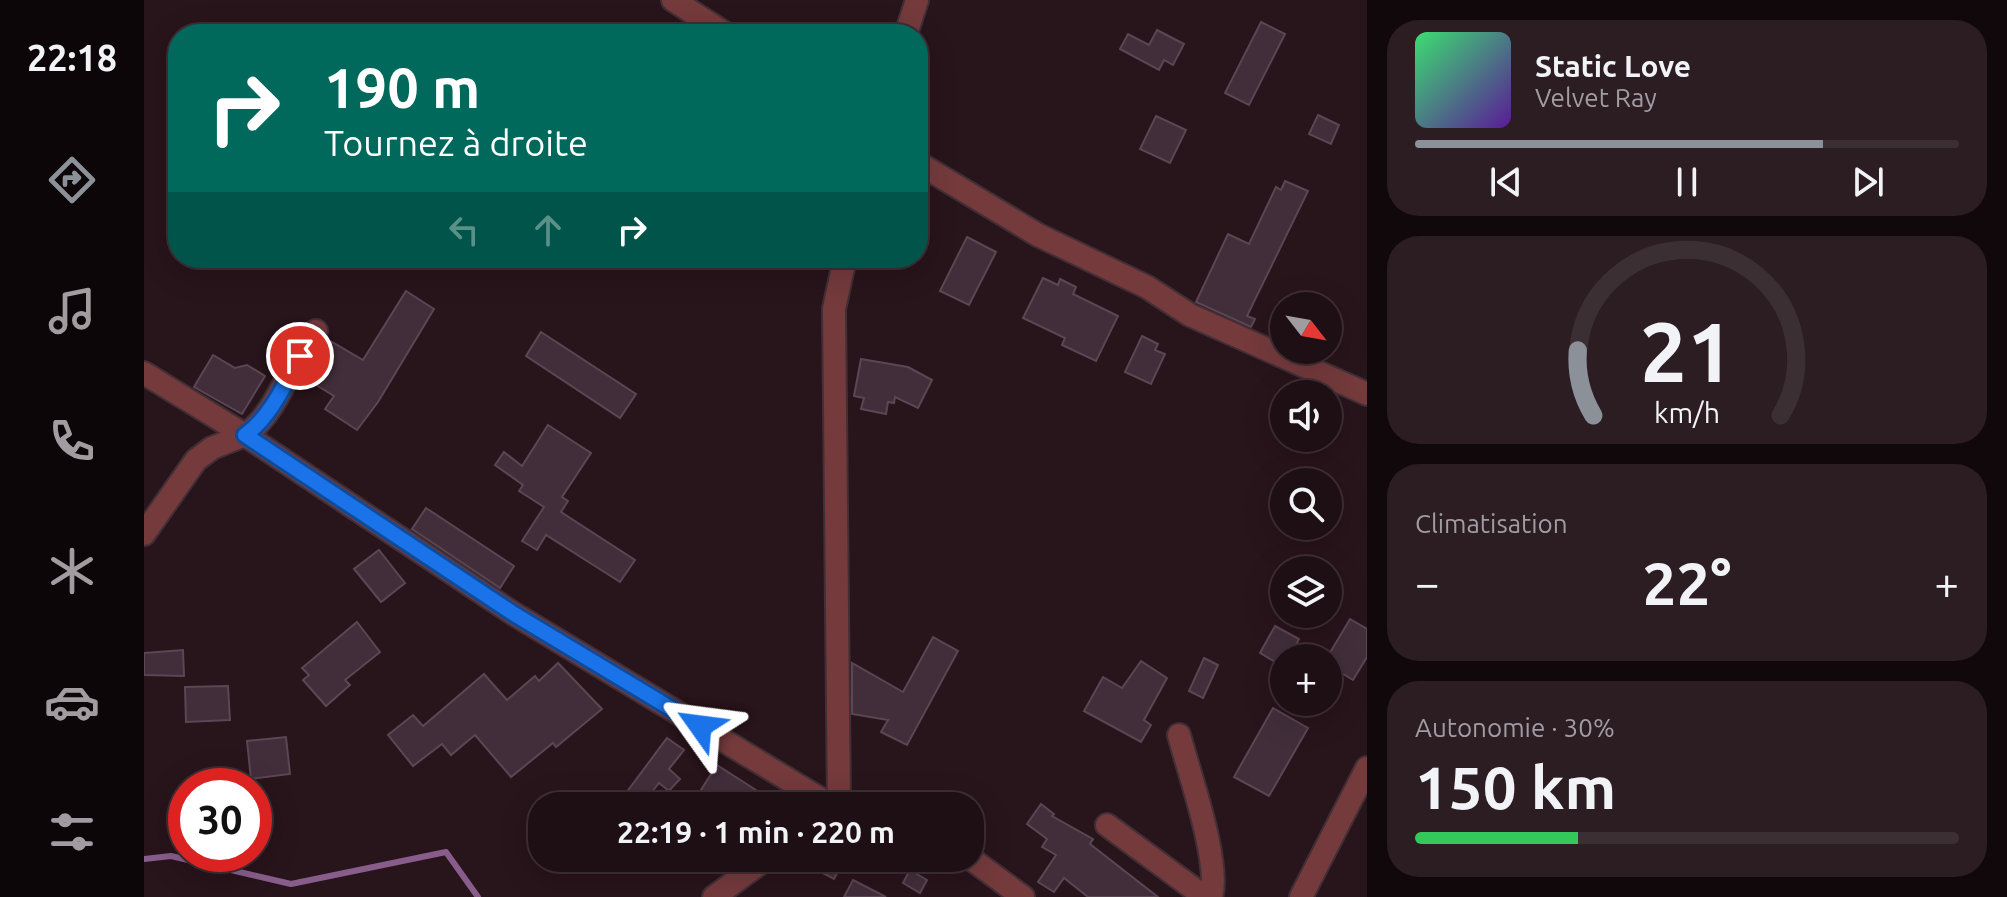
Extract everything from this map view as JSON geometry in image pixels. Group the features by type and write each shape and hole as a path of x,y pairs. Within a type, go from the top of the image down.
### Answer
{"street":[{"path":"673,0 710,24"},
{"path":"909,24 917,0"},
{"path":"928,169 1038,235 1147,287 1190,315 1367,394"},
{"path":"839,792 834,309 843,268"},
{"path":"144,534 196,460 212,448 254,429 316,331"},
{"path":"144,373 245,435 514,614 809,792"},
{"path":"1179,735 1212,857 1215,883 1211,897"},
{"path":"1301,897 1367,768"},
{"path":"1107,825 1205,897"},
{"path":"984,868 1023,897"},
{"path":"714,897 748,872"}],"building":[{"path":"1261,22 1285,34 1249,105 1225,93"},
{"path":"1157,30 1184,44 1173,65 1164,60 1159,70 1120,49 1128,34 1149,45"},
{"path":"1318,115 1339,125 1331,144 1309,134"},
{"path":"1156,116 1186,130 1170,163 1140,149"},
{"path":"1285,181 1308,191 1247,316 1255,319 1251,327 1196,302 1228,234 1249,244 1276,187 1281,190"},
{"path":"967,237 996,252 969,305 940,291"},
{"path":"1043,278 1058,285 1060,279 1076,287 1073,294 1118,316 1096,361 1062,345 1065,338 1023,318"},
{"path":"406,291 434,309 378,402 357,430 325,409 334,396 303,377 327,339 363,360"},
{"path":"541,332 636,394 620,418 526,356"},
{"path":"1142,336 1158,344 1155,350 1165,354 1151,384 1125,372"},
{"path":"213,355 235,368 247,365 265,376 242,414 194,387"},
{"path":"861,359 908,367 932,380 918,408 895,397 894,403 888,402 886,414 861,409 864,398 854,396"},
{"path":"548,425 591,453 562,497 568,501 561,512 635,560 620,582 546,535 537,550 522,541 544,507 519,491 523,485 495,465 504,452 522,466"},
{"path":"426,508 514,566 500,588 412,529"},
{"path":"379,550 405,583 381,602 354,569"},
{"path":"1350,619 1367,629 1367,657 1353,680 1342,673 1342,644 1335,644"},
{"path":"357,622 380,652 345,680 350,685 326,706 303,680 309,675 302,668"},
{"path":"1274,628 1299,639 1296,644 1270,644 1270,659 1260,653"},
{"path":"933,637 958,651 907,745 881,732 888,720 852,714 852,663 903,692"},
{"path":"183,650 184,676 144,675 144,653"},
{"path":"1204,658 1218,665 1203,698 1189,691"},
{"path":"1141,661 1167,678 1144,720 1151,725 1141,742 1084,711 1103,677 1122,688"},
{"path":"558,663 602,709 556,747 553,743 511,777 475,735 451,755 442,744 413,766 388,735 413,715 423,726 484,674 507,700 535,676 539,681"},
{"path":"228,686 230,720 186,722 185,687"},
{"path":"1270,713 1270,716 1287,716 1308,728 1269,796 1234,777"},
{"path":"286,737 290,774 272,776 272,768 250,768 247,741"},
{"path":"667,738 684,750 669,769 680,779 669,791 659,783 652,792 627,792"},
{"path":"717,765 759,792 700,792"},
{"path":"1041,804 1054,814 1052,816 1093,839 1090,844 1158,897 1088,897 1064,878 1054,892 1038,882 1056,855 1042,847 1047,839 1027,824"},
{"path":"821,872 838,872 834,879"},
{"path":"909,872 927,880 920,893 903,883"},
{"path":"853,880 886,897 844,897"}],"waterway":[{"path":"144,859 171,856 291,884 446,852 478,897"}],"route":[{"path":"300,356 254,429 245,435 514,614 700,726"}]}
